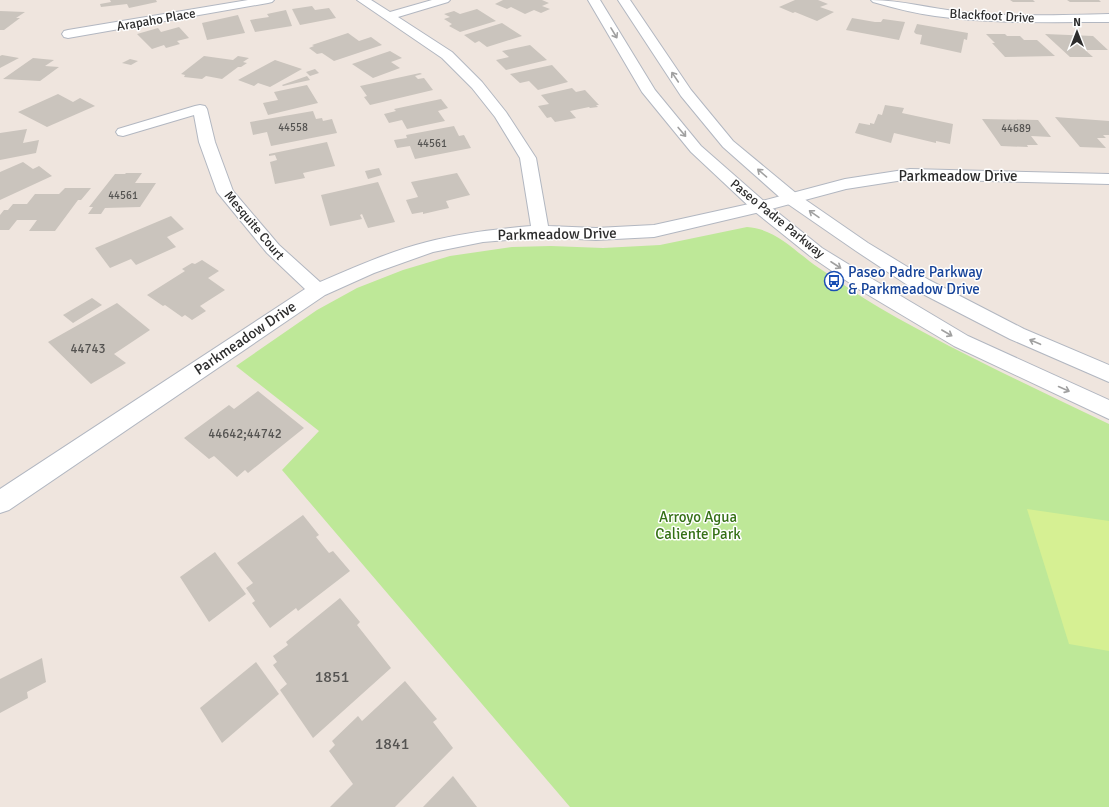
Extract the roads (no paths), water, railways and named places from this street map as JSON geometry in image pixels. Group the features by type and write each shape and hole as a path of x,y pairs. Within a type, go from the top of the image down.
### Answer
{"street":[{"name":"Arapaho Place","path":"68,34 268,0"},
{"path":"363,0 390,16 447,55 477,85 501,115 528,158 540,231"},
{"path":"390,16 444,0"},
{"name":"Paseo Padre Parkway","path":"594,0 648,92 696,149 760,207 816,252 961,341 1109,410"},
{"name":"Paseo Padre Parkway","path":"624,0 686,93 724,138 791,198 862,247 922,285 1018,334 1109,374"},
{"name":"Blackfoot Drive","path":"877,0 935,12 998,18 1109,18"},
{"name":"Mesquite Court","path":"124,132 200,109 207,142 225,192 272,249 318,290"},
{"name":"Parkmeadow Drive","path":"0,502 318,290 367,269 429,247 483,236 540,231 596,234 654,231 760,207 845,184 910,174 1109,179"}],"place":[{"name":"Paseo Padre Parkway & Parkmeadow Drive","path":"834,281"}],"park label":[{"name":"Arroyo Agua Caliente Park","path":"698,526"}]}
